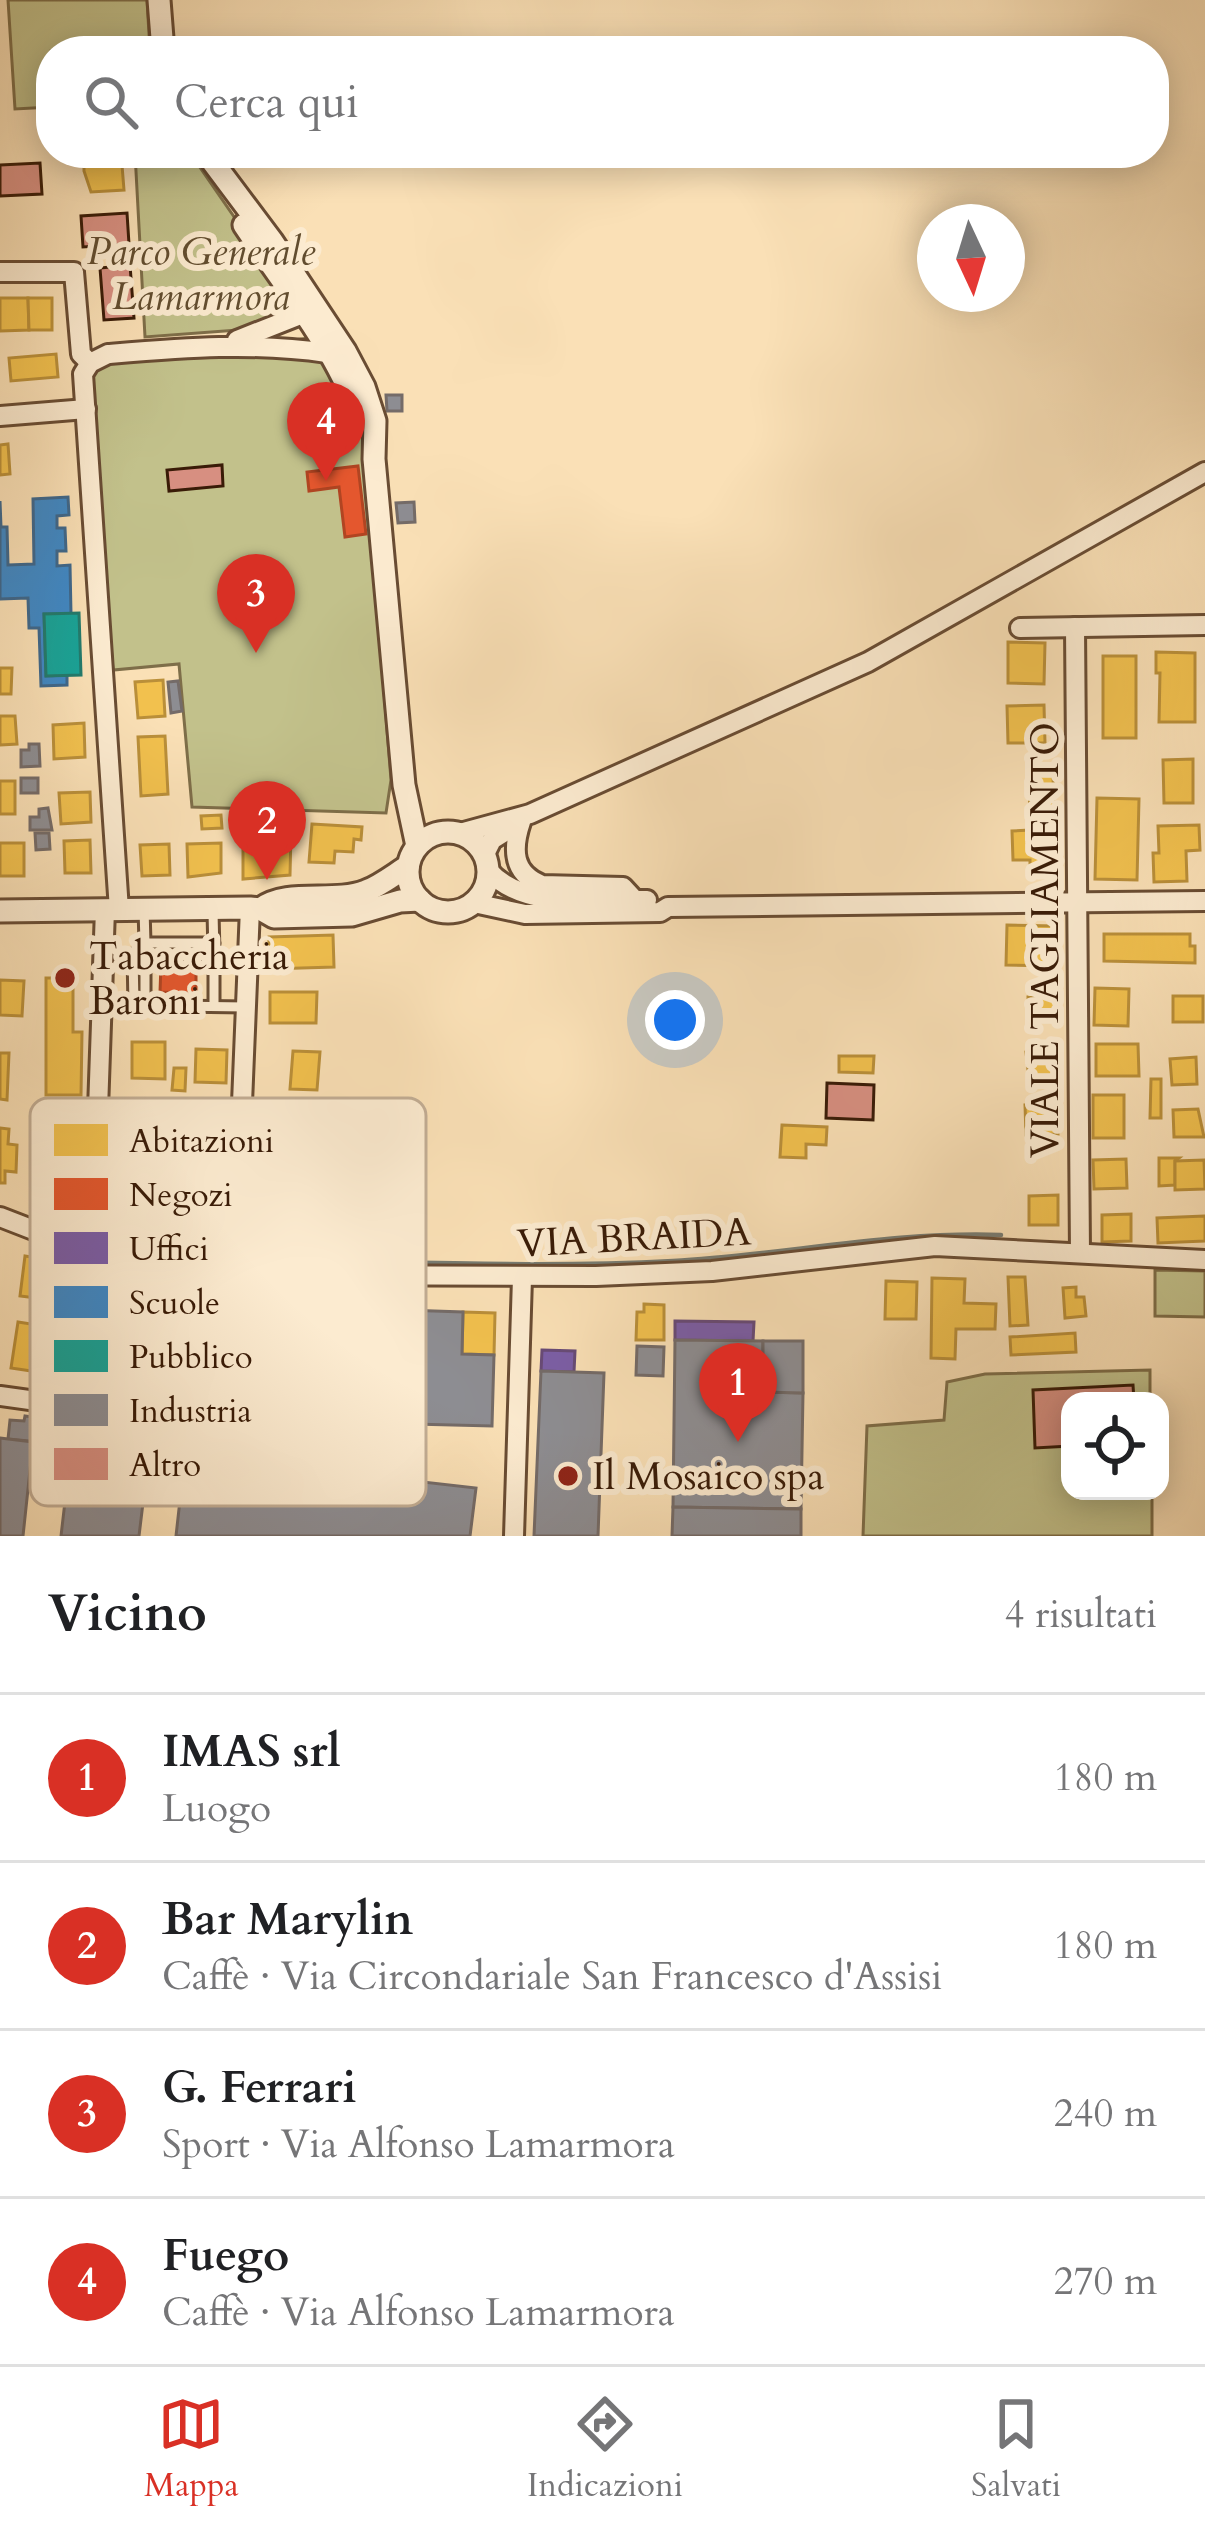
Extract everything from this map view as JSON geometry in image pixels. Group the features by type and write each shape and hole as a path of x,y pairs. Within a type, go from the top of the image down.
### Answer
{"street":[{"path":"159,0 162,36"},
{"path":"208,168 310,319 358,376"},
{"path":"215,168 272,241 358,376 374,421 413,856 410,884 429,908 452,912 474,903 482,894 493,839 525,818 868,662 1205,472"},
{"path":"272,241 278,261 351,393 374,459"},
{"path":"0,272 74,272 82,354 90,363"},
{"path":"227,344 310,319"},
{"path":"280,346 310,319"},
{"path":"99,1098 112,909 83,374 90,363 108,354 227,344 327,353"},
{"path":"0,416 86,409"},
{"path":"1020,628 1205,625"},
{"name":"VIALE TAGLIAMENTO","path":"1076,627 1080,1253"},
{"path":"402,737 423,811 433,826 479,845 487,863 519,892 539,897 660,901 668,907"},
{"path":"0,911 255,908 273,899 338,897 367,891 453,833 525,818"},
{"path":"525,818 515,856 519,869 531,881 623,887 635,900"},
{"path":"255,908 274,917 352,915 419,900"},
{"path":"474,903 525,914 660,912 668,907 1205,901"},
{"path":"242,1098 255,908"},
{"name":"VIA BRAIDA","path":"0,1217 30,1229"},
{"name":"VIA BRAIDA","path":"426,1277 712,1270 935,1246 1205,1261"},
{"path":"514,1536 522,1278"},
{"path":"0,1396 30,1401"}],"lane":[{"path":"140,1006 144,909"},
{"path":"213,909 214,1006"},
{"path":"145,948 214,948"},
{"path":"102,1005 246,1007"}],"green space":[{"path":"8,0 147,0 149,36 36,36 36,108 15,109"},
{"name":"Parco Generale Lamarmora","path":"136,168 200,168 277,279 276,306 264,322 238,330 145,337"},
{"path":"325,336 367,408 373,447 391,780 386,813 192,807 179,664 113,670 87,365"},
{"path":"1155,1270 1205,1271 1205,1317 1155,1316"},
{"path":"1150,1370 1150,1392 1061,1392 1061,1500 1152,1500 1152,1536 863,1536 867,1426 944,1420 947,1382 985,1374"}],"building: Abitazioni":[{"path":"122,168 124,190 91,192 84,171"},
{"path":"0,298 28,298 29,330 0,331"},
{"path":"28,298 52,298 52,330 29,330"},
{"path":"56,354 58,377 11,381 9,358"},
{"path":"8,444 10,474 0,475 0,445"},
{"path":"1008,642 1045,643 1044,684 1008,683"},
{"path":"1156,652 1195,653 1195,722 1159,722"},
{"path":"1103,656 1136,656 1136,738 1103,738"},
{"path":"0,668 12,668 11,694 0,694"},
{"path":"163,680 165,716 138,718 135,682"},
{"path":"1044,705 1045,743 1008,743 1007,706"},
{"path":"0,716 15,716 17,744 0,745"},
{"path":"84,723 85,757 54,759 53,725"},
{"path":"165,736 168,794 141,796 138,737"},
{"path":"1193,759 1193,803 1164,803 1163,760"},
{"path":"1029,772 1053,772 1055,873 1030,873 1030,860 1013,860 1012,831 1030,830"},
{"path":"0,781 15,781 15,814 0,814"},
{"path":"90,792 91,822 61,824 59,793"},
{"path":"1097,798 1139,799 1137,880 1095,879"},
{"path":"221,815 222,828 202,829 201,816"},
{"path":"312,824 362,827 361,840 354,839 353,852 335,851 334,863 309,862"},
{"path":"1199,825 1200,850 1186,851 1187,881 1154,882 1158,826"},
{"path":"260,832 291,832 290,875 243,879 243,839 260,839"},
{"path":"90,840 91,873 65,873 64,841"},
{"path":"0,843 24,843 24,876 0,876"},
{"path":"221,843 221,873 188,877 187,844"},
{"path":"169,844 170,875 142,876 140,845"},
{"path":"1007,925 1055,926 1054,966 1006,965"},
{"path":"1104,934 1190,934 1195,963 1104,961"},
{"path":"333,935 334,967 269,969 269,937"},
{"path":"46,978 73,978 73,1032 82,1032 81,1095 46,1095"},
{"path":"0,980 24,981 22,1016 0,1015"},
{"path":"1095,988 1129,989 1128,1026 1094,1025"},
{"path":"270,992 317,992 316,1023 270,1023"},
{"path":"1173,996 1203,996 1203,1022 1173,1022"},
{"path":"1028,997 1057,998 1056,1019 1028,1017"},
{"path":"132,1042 165,1042 165,1079 132,1078"},
{"path":"1096,1044 1138,1044 1139,1076 1096,1076"},
{"path":"196,1049 227,1050 226,1083 195,1082"},
{"path":"1051,1049 1054,1076 1029,1079 1026,1052"},
{"path":"293,1051 320,1052 317,1090 290,1089"},
{"path":"0,1053 9,1053 7,1100 0,1099"},
{"path":"839,1056 874,1056 873,1073 839,1072"},
{"path":"1196,1057 1197,1084 1172,1085 1170,1059"},
{"path":"174,1068 186,1068 185,1091 172,1090"},
{"path":"1151,1079 1161,1079 1161,1118 1150,1118"},
{"path":"1093,1095 1124,1095 1124,1138 1093,1138"},
{"path":"1057,1104 1058,1134 1026,1135 1025,1105"},
{"path":"1198,1109 1204,1137 1174,1137 1173,1110"},
{"path":"782,1125 827,1127 826,1145 806,1144 806,1158 780,1157"},
{"path":"0,1128 9,1129 8,1144 17,1145 16,1172 5,1171 5,1183 0,1183"},
{"path":"1159,1158 1179,1158 1175,1185 1159,1186"},
{"path":"1126,1159 1127,1188 1094,1189 1093,1160"},
{"path":"1204,1160 1205,1189 1175,1190 1175,1161"},
{"path":"1058,1195 1058,1225 1029,1225 1029,1196"},
{"path":"1131,1214 1131,1241 1102,1242 1102,1215"},
{"path":"1205,1216 1205,1241 1158,1243 1157,1218"},
{"path":"25,1256 30,1257 30,1297 20,1296"},
{"path":"1008,1277 1025,1277 1028,1325 1010,1326"},
{"path":"932,1278 965,1279 964,1303 996,1304 995,1329 956,1329 955,1359 931,1358"},
{"path":"886,1281 917,1282 916,1319 885,1319"},
{"path":"1076,1287 1076,1297 1084,1297 1086,1316 1065,1318 1063,1288"},
{"path":"644,1304 664,1305 664,1340 636,1340 637,1312 644,1312"},
{"path":"463,1312 495,1313 494,1355 462,1354"},
{"path":"18,1322 30,1324 30,1371 11,1368"},
{"path":"1075,1333 1076,1352 1011,1355 1010,1337"}],"building: Negozi":[{"path":"358,466 366,534 345,537 339,487 309,491 307,472"},
{"path":"161,964 196,965 196,993 160,992"}],"building: Uffici":[{"path":"675,1321 754,1322 753,1341 675,1340"},
{"name":"Il Mosaico spa","path":"542,1350 575,1351 574,1372 541,1371"}],"building: Scuole":[{"path":"68,497 69,515 57,516 57,528 65,528 66,551 57,551 57,566 70,565 71,614 44,614 46,676 67,675 67,685 41,686 39,628 29,628 28,598 0,599 0,501 1,527 7,527 8,565 34,564 33,499"}],"building: Pubblico":[{"path":"79,613 81,675 46,676 44,614"}],"building: Industria":[{"path":"386,395 402,395 402,411 387,411"},
{"path":"414,502 415,522 398,523 396,503"},
{"path":"178,681 182,711 171,713 168,682"},
{"path":"29,744 39,744 40,766 21,767 21,750 29,750"},
{"path":"21,778 38,778 38,793 21,793"},
{"path":"48,808 52,830 30,830 30,817 39,817 39,809"},
{"path":"35,833 49,833 50,849 36,850"},
{"path":"426,1311 463,1312 462,1354 494,1355 492,1426 426,1424"},
{"path":"675,1340 763,1341 763,1392 803,1393 801,1509 673,1507"},
{"path":"763,1341 803,1341 803,1393 763,1392"},
{"path":"637,1346 664,1347 663,1376 636,1375"},
{"name":"Il Mosaico spa","path":"541,1371 604,1373 598,1536 534,1536"},
{"path":"30,1417 30,1441 8,1439 10,1420"},
{"path":"0,1438 30,1442 23,1536 0,1536"},
{"path":"426,1482 476,1488 470,1536 176,1536 179,1506 426,1506"},
{"path":"64,1506 143,1506 139,1536 61,1536"},
{"path":"673,1507 801,1509 801,1536 672,1536"}],"building: Altro":[{"path":"36,163 42,194 0,196 0,165"},
{"path":"127,213 129,244 83,247 81,216"},
{"path":"130,265 134,318 104,320 100,268"},
{"path":"222,465 223,486 169,491 167,470"},
{"path":"827,1083 874,1085 873,1120 826,1118"},
{"path":"1133,1385 1133,1392 1061,1392 1061,1447 1035,1448 1033,1390"}],"waterway":[{"path":"426,1263 629,1263 877,1240 1001,1235"}],"place":[{"name":"Fuego","path":"326,481"},
{"name":"G. Ferrari","path":"256,653"},
{"name":"Bar Marylin","path":"267,880"},
{"name":"Tabaccheria Baroni","path":"65,978"},
{"name":"IMAS srl","path":"738,1442"},
{"name":"Il Mosaico spa","path":"568,1476"}]}
